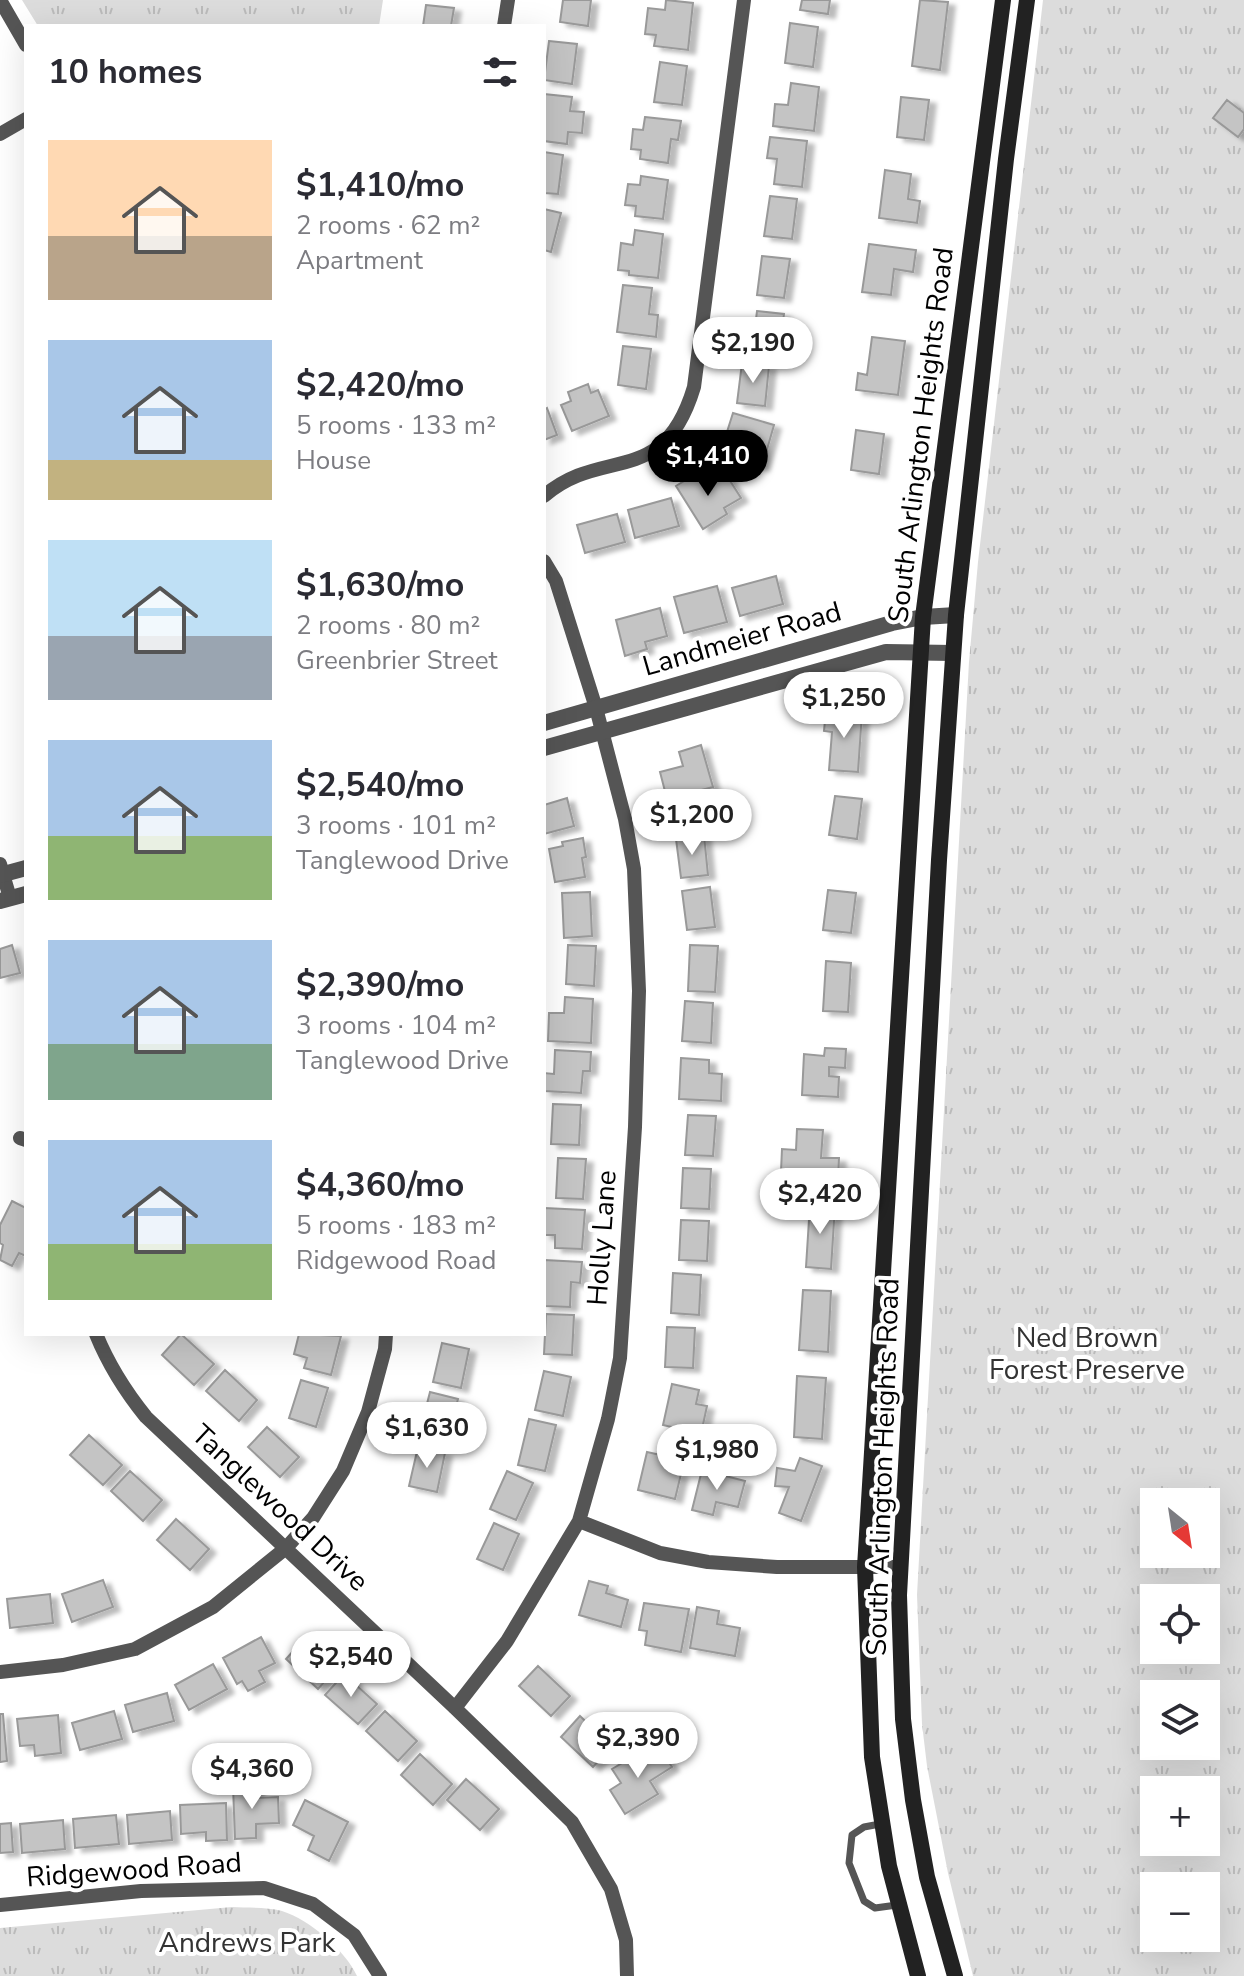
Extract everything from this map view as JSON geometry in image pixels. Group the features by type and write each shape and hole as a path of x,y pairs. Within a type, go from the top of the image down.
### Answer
{"main road":[{"name":"South Arlington Heights Road","path":"918,1976 889,1866 872,1757 865,1567 920,651 1003,0"},
{"name":"South Arlington Heights Road","path":"955,1976 927,1877 913,1800 903,1719 900,1567 939,860 956,615 1006,159 1027,0"}],"street":[{"path":"0,0 24,42"},
{"path":"504,24 508,0"},
{"path":"546,494 573,478 626,463 651,452 667,441 684,417 694,387 744,0"},
{"path":"0,134 24,120"},
{"name":"Holly Lane","path":"455,1708 507,1641 579,1521 608,1419 620,1358 639,991 634,869 625,819 596,708 556,581 546,564"},
{"name":"Landmeier Road","path":"546,722 892,623 956,615"},
{"name":"Landmeier Road","path":"546,747 886,652 953,653"},
{"path":"12,898 1,871 24,868"},
{"name":"Tanglewood Drive","path":"97,1336 121,1385 146,1417 572,1822 611,1889 626,1940 627,1976"},
{"path":"0,1672 63,1665 135,1649 213,1607 286,1548 313,1518 343,1471 368,1412 386,1336"},
{"path":"579,1521 660,1553 681,1558 777,1567 900,1567"},
{"name":"Ridgewood Road","path":"0,1905 141,1891 264,1888 313,1904 354,1935 380,1976"}],"lane":[{"path":"883,1823 864,1827 852,1835 849,1863 864,1901 875,1908 899,1904"}],"green space":[{"path":"22,0 383,0 379,24 37,24"},
{"name":"Ned Brown Forest Preserve","path":"1043,0 1244,0 1244,1976 973,1976 948,1873 922,1724 917,1595 969,662"},
{"name":"Andrews Park","path":"232,1907 282,1911 304,1921 335,1946 357,1976 0,1976 0,1928"}],"building":[{"path":"563,0 591,0 588,26 560,22"},
{"path":"666,0 693,3 688,50 654,46 656,35 645,34 648,8 665,10"},
{"path":"802,0 830,0 828,14 800,10"},
{"path":"920,0 948,2 940,70 912,66"},
{"path":"426,5 454,8 451,24 423,24"},
{"path":"790,23 818,27 813,67 785,63"},
{"path":"549,41 577,44 572,84 546,80"},
{"path":"660,62 687,66 682,105 654,102"},
{"path":"791,83 819,87 814,131 773,126 775,104 788,105"},
{"path":"546,94 572,97 570,111 584,112 582,133 568,132 567,144 546,141"},
{"path":"901,97 929,100 924,140 897,137"},
{"path":"1227,100 1244,113 1244,129 1238,137 1213,118"},
{"path":"645,117 681,121 678,140 671,139 668,163 640,159 641,150 631,149 633,129 643,130"},
{"path":"770,137 807,141 802,187 774,184 777,159 767,158"},
{"path":"546,152 563,155 558,194 546,193"},
{"path":"885,170 911,174 908,199 920,201 917,223 879,218"},
{"path":"641,176 668,180 663,219 635,216 636,206 625,205 628,184 640,185"},
{"path":"770,196 797,199 792,239 764,236"},
{"path":"546,209 561,213 551,252 546,251"},
{"path":"635,230 663,234 658,278 629,275 629,271 618,270 621,243 633,245"},
{"path":"869,244 916,250 913,272 894,269 891,295 862,292"},
{"path":"762,256 790,259 784,298 757,295"},
{"path":"623,285 652,288 649,314 658,315 656,337 617,332"},
{"path":"757,311 784,314 779,354 752,351"},
{"path":"872,337 905,341 898,395 856,390 858,373 867,375"},
{"path":"623,346 651,349 646,389 618,385"},
{"path":"742,363 769,366 765,406 737,403"},
{"path":"588,384 591,393 598,390 609,416 572,431 561,405 571,401 568,392"},
{"path":"546,409 557,435 546,439"},
{"path":"733,413 774,425 762,467 735,459 741,440 726,435"},
{"path":"856,430 884,434 879,474 851,470"},
{"path":"697,473 705,486 725,473 741,498 724,508 727,514 703,529 676,486"},
{"path":"671,498 679,526 635,538 628,510"},
{"path":"617,514 625,542 585,553 577,525"},
{"path":"776,576 783,604 740,616 732,588"},
{"path":"717,586 727,622 684,633 674,597"},
{"path":"660,608 667,636 645,642 647,649 625,656 616,620"},
{"path":"826,710 862,713 858,772 829,770 832,732 824,731"},
{"path":"701,745 713,787 667,799 660,772 683,766 679,752"},
{"path":"835,796 862,799 857,839 829,835"},
{"path":"567,798 574,826 546,833 546,804"},
{"path":"704,835 708,875 681,878 676,839"},
{"path":"583,838 585,877 555,882 549,849 563,846 562,842"},
{"path":"710,887 715,927 687,930 682,891"},
{"path":"828,890 856,893 851,933 823,930"},
{"path":"590,892 592,936 564,938 562,893"},
{"path":"12,945 20,973 0,978 0,949"},
{"path":"568,945 596,946 594,986 566,984"},
{"path":"690,945 718,946 715,992 688,991"},
{"path":"826,961 851,963 848,1012 823,1011"},
{"path":"565,997 593,999 591,1043 548,1041 549,1013 564,1013"},
{"path":"685,1001 713,1003 711,1043 682,1041"},
{"path":"825,1048 846,1049 845,1068 829,1067 829,1076 839,1077 838,1097 802,1095 804,1054 824,1056"},
{"path":"555,1050 591,1052 590,1071 583,1071 581,1093 546,1091 546,1073 554,1074"},
{"path":"681,1058 709,1060 709,1073 722,1074 721,1101 679,1099"},
{"path":"553,1104 581,1105 579,1145 551,1144"},
{"path":"688,1115 716,1116 713,1156 685,1155"},
{"path":"797,1129 823,1130 821,1158 839,1158 838,1180 818,1178 819,1173 781,1171 782,1149 796,1150"},
{"path":"558,1158 586,1159 583,1199 556,1198"},
{"path":"683,1168 711,1169 709,1209 681,1208"},
{"path":"12,1201 24,1207 24,1255 19,1253 12,1266 0,1260 3,1245 0,1243 0,1225"},
{"path":"810,1204 835,1206 831,1269 806,1267"},
{"path":"546,1208 585,1210 582,1249 555,1248 555,1235 546,1235"},
{"path":"681,1220 709,1221 707,1261 679,1260"},
{"path":"546,1260 582,1262 580,1283 571,1282 570,1307 546,1306"},
{"path":"673,1273 701,1275 699,1315 671,1313"},
{"path":"803,1290 831,1291 828,1352 799,1350"},
{"path":"546,1314 574,1315 572,1355 544,1354"},
{"path":"667,1327 695,1328 693,1368 665,1367"},
{"path":"179,1336 183,1336 214,1364 194,1385 162,1355"},
{"path":"298,1336 341,1336 331,1375 304,1368 307,1358 294,1354"},
{"path":"442,1343 469,1349 461,1388 433,1382"},
{"path":"225,1370 257,1400 239,1421 206,1391"},
{"path":"544,1371 571,1377 563,1416 535,1410"},
{"path":"797,1376 826,1378 822,1439 794,1437"},
{"path":"301,1380 328,1388 316,1427 289,1418"},
{"path":"672,1384 699,1390 696,1404 707,1406 701,1434 663,1425"},
{"path":"430,1392 458,1399 455,1411 466,1414 459,1441 420,1431"},
{"path":"529,1419 556,1425 545,1471 518,1465"},
{"path":"267,1427 299,1457 280,1477 248,1447"},
{"path":"89,1435 122,1465 103,1485 70,1455"},
{"path":"418,1447 445,1453 437,1492 409,1486"},
{"path":"647,1452 674,1458 671,1471 681,1474 675,1499 638,1490"},
{"path":"800,1458 822,1466 801,1521 779,1513 789,1487 775,1486 777,1468 795,1471"},
{"path":"702,1470 745,1481 738,1507 716,1502 713,1515 692,1510"},
{"path":"130,1471 162,1500 143,1521 111,1491"},
{"path":"507,1471 533,1483 516,1520 490,1509"},
{"path":"176,1519 209,1549 190,1570 157,1540"},
{"path":"494,1523 519,1534 503,1570 477,1559"},
{"path":"103,1580 113,1607 72,1622 62,1594"},
{"path":"589,1581 608,1586 606,1593 628,1600 621,1627 579,1615"},
{"path":"50,1594 53,1623 10,1628 7,1599"},
{"path":"644,1603 689,1609 681,1652 645,1645 647,1631 639,1630"},
{"path":"697,1607 719,1611 717,1624 740,1628 735,1656 690,1648"},
{"path":"261,1637 275,1663 259,1671 265,1682 248,1691 242,1681 237,1684 223,1658"},
{"path":"305,1638 337,1668 318,1689 286,1659"},
{"path":"213,1664 227,1689 189,1710 175,1685"},
{"path":"538,1666 570,1696 551,1716 519,1686"},
{"path":"344,1674 377,1704 358,1724 325,1695"},
{"path":"167,1693 174,1721 133,1732 125,1705"},
{"path":"114,1711 122,1739 80,1750 72,1723"},
{"path":"385,1711 417,1741 398,1761 366,1731"},
{"path":"0,1714 3,1714 7,1761 0,1762"},
{"path":"58,1715 61,1753 35,1756 34,1745 20,1746 17,1719"},
{"path":"580,1716 612,1746 593,1767 561,1737"},
{"path":"661,1750 672,1767 650,1781 658,1794 625,1814 610,1790 621,1783 612,1769 634,1756 639,1763"},
{"path":"420,1754 452,1784 433,1805 401,1775"},
{"path":"466,1779 499,1809 480,1830 447,1800"},
{"path":"257,1785 257,1798 278,1797 279,1823 256,1824 256,1838 235,1839 233,1786"},
{"path":"305,1800 348,1822 329,1861 308,1850 314,1836 293,1825"},
{"path":"226,1803 227,1840 206,1841 206,1832 181,1834 180,1805"},
{"path":"170,1811 172,1840 129,1844 127,1815"},
{"path":"116,1815 119,1844 75,1848 73,1819"},
{"path":"63,1820 65,1849 22,1853 20,1824"},
{"path":"11,1823 13,1852 0,1853 0,1824"}]}
